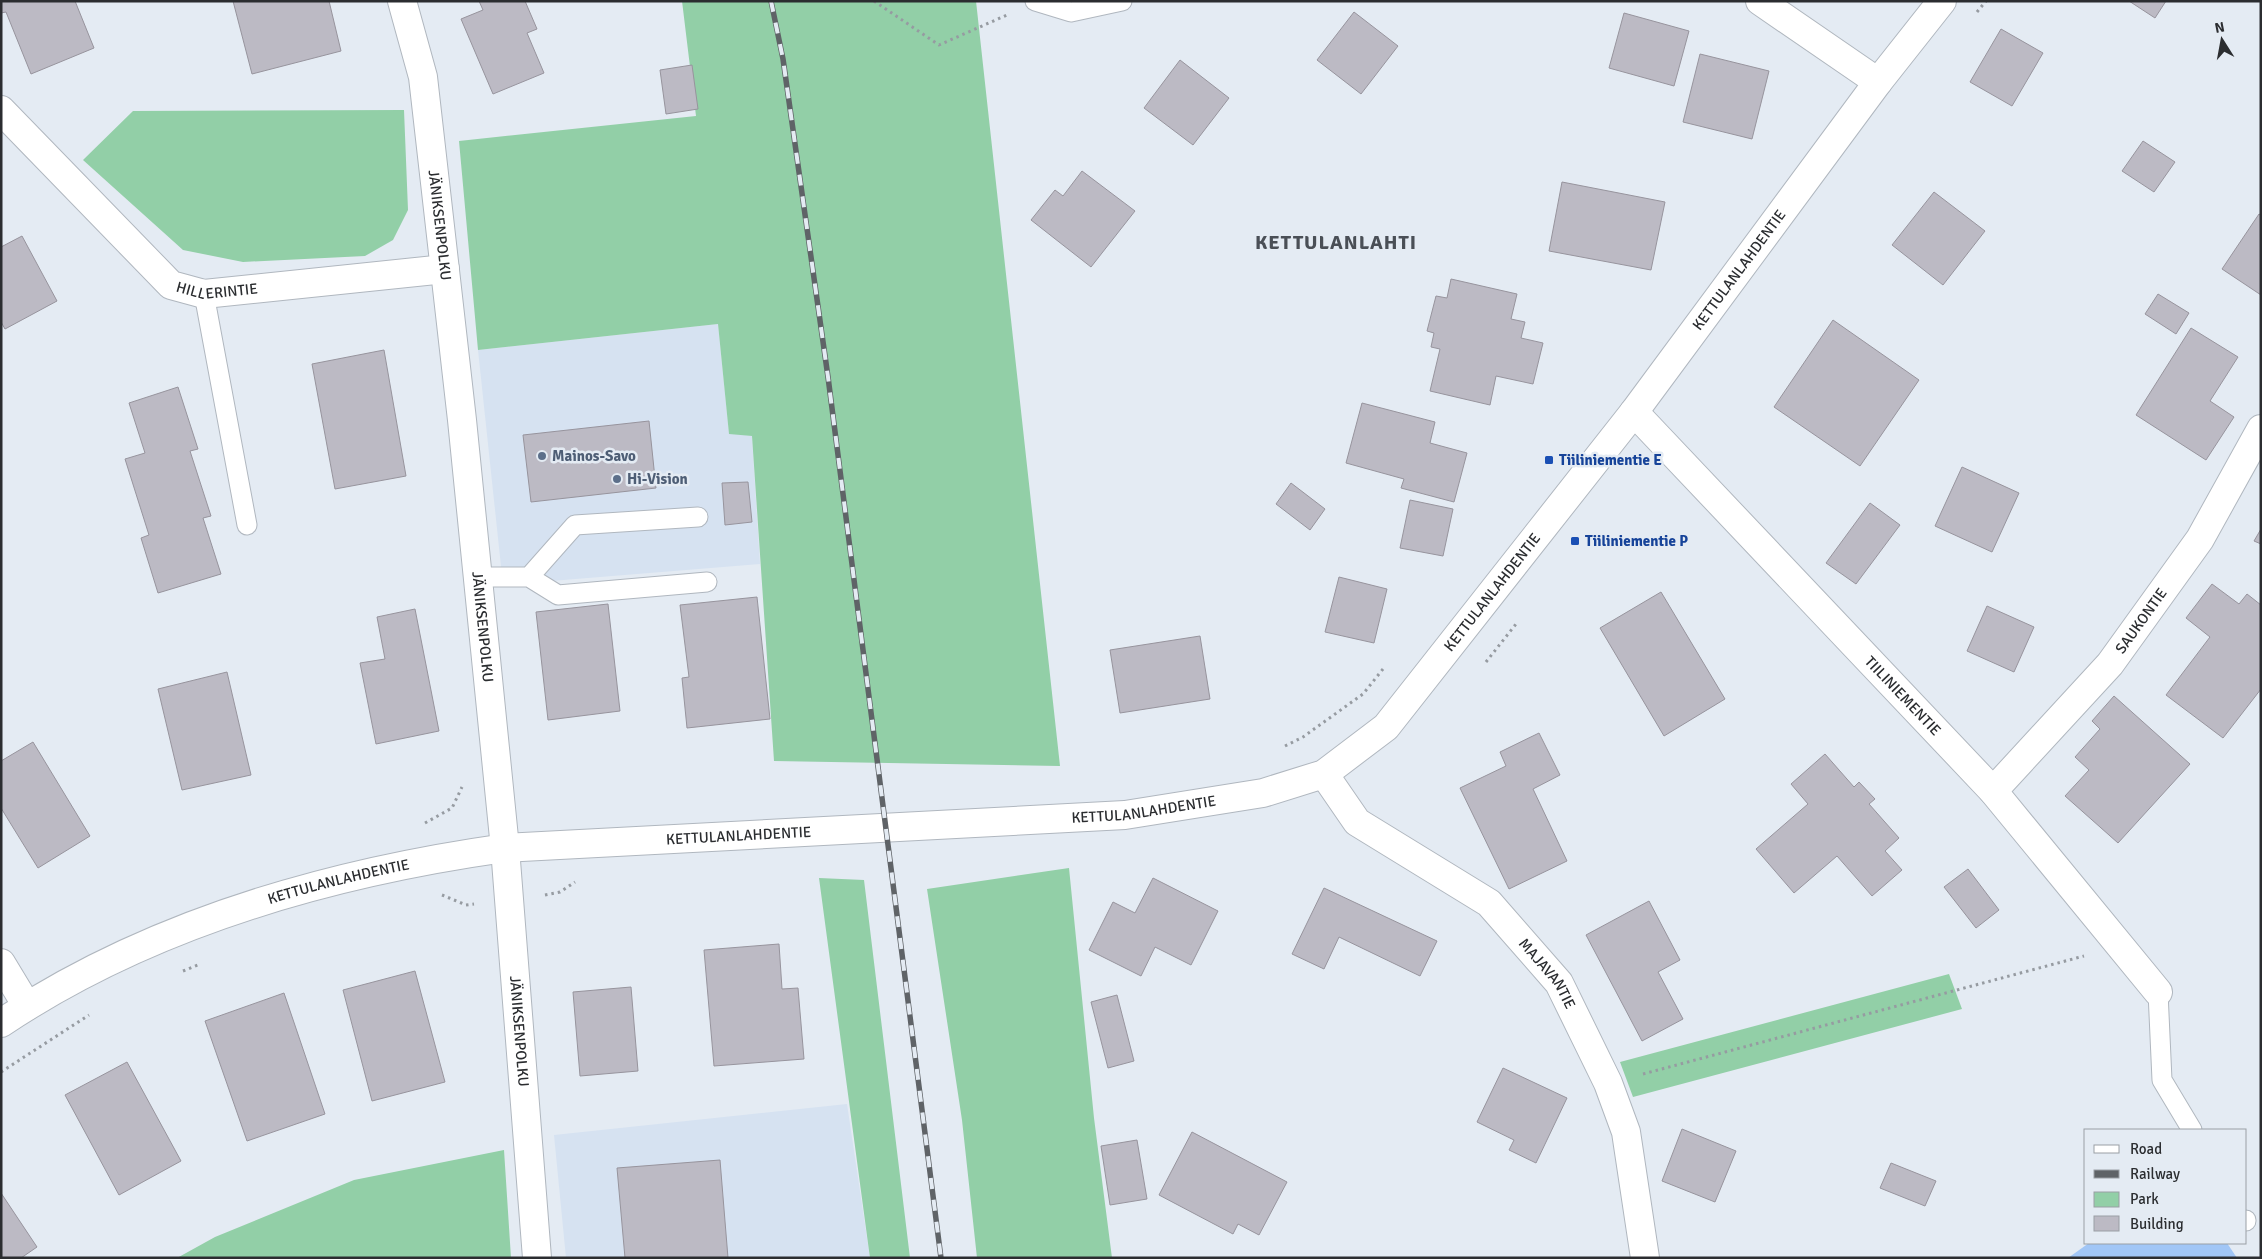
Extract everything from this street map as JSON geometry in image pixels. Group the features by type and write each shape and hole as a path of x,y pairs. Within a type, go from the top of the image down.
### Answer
{"street":[{"name":"JÄNIKSENPOLKU","path":"402,1 423,76 446,269 479,577 505,848 538,1258"},
{"path":"1760,1 1878,82"},
{"name":"KETTULANLAHDENTIE","path":"1,1023 27,1006 133,949 264,899 432,858 505,848 1125,814 1262,794 1324,774 1386,727 1634,412 1878,82 1942,1"},
{"name":"HILLERINTIE","path":"1,110 171,285 204,294 446,269"},
{"name":"TIILINIEMENTIE","path":"1634,412 1993,791 2158,992"},
{"name":"SAUKONTIE","path":"1993,791 2110,664 2200,538 2261,429"},
{"name":"MAJAVANTIE","path":"1324,774 1357,822 1489,902 1559,983 1608,1083 1626,1132 1645,1258"},
{"path":"1,963 27,1006"}],"lane":[{"path":"1035,2 1071,12 1122,1"},
{"path":"204,294 247,525"},
{"path":"529,577 575,525 698,517"},
{"path":"479,577 529,577 558,595 707,582"},
{"path":"2158,992 2162,1080 2191,1129"}],"path":[{"path":"874,1 940,45 1035,2"},
{"path":"1974,16 1986,1"},
{"path":"1480,669 1499,648 1520,618"},
{"path":"1279,749 1303,737 1363,694 1388,663"},
{"path":"438,894 466,905 509,902 560,892 580,879"},
{"path":"1608,1083 2121,946"},
{"path":"176,974 203,962"},
{"path":"1,1072 96,1010"}],"shaded area":[{"path":"718,324 729,433 752,436 760,564 503,585 478,350"},
{"path":"847,1104 870,1258 566,1258 554,1135"}],"green space":[{"path":"682,1 976,1 1060,766 774,761 752,436 729,434 718,324 478,350 459,141 696,116"},
{"path":"404,110 408,210 393,240 365,256 243,262 183,250 83,160 133,111"},
{"path":"1069,868 1094,1118 1112,1258 977,1258 962,1120 927,889"},
{"path":"819,878 864,880 910,1258 870,1258"},
{"path":"1949,974 1962,1009 1633,1097 1620,1062"},
{"path":"504,1150 511,1258 177,1258 215,1237 354,1180"}],"water":[{"path":"2088,1244 2228,1244 2237,1258 2068,1258"}],"building":[{"path":"1,1 75,1 94,48 31,74 6,12 1,13"},
{"path":"233,1 329,1 341,51 252,74"},
{"path":"479,1 525,1 537,29 527,33 544,73 493,94 461,19 483,10"},
{"path":"2129,1 2166,1 2155,18"},
{"path":"1354,12 1398,46 1361,94 1317,60"},
{"path":"1624,13 1689,31 1674,86 1609,68"},
{"path":"2001,29 2043,53 2012,106 1970,82"},
{"path":"1700,54 1769,71 1752,139 1683,122"},
{"path":"1180,60 1229,98 1193,145 1144,108"},
{"path":"692,65 698,109 666,114 660,70"},
{"path":"2143,141 2175,162 2154,192 2122,171"},
{"path":"1082,171 1135,211 1091,267 1031,220 1055,190 1063,196"},
{"path":"1562,182 1665,202 1651,270 1549,251"},
{"path":"1934,192 1985,231 1943,285 1892,245"},
{"path":"2259,214 2261,215 2261,295 2222,269"},
{"path":"22,236 57,301 5,329 1,322 1,247"},
{"path":"1451,279 1517,294 1511,319 1525,322 1521,338 1543,343 1533,384 1496,376 1490,405 1430,391 1440,349 1431,347 1434,333 1427,331 1436,296 1447,298"},
{"path":"2158,294 2189,313 2176,334 2145,314"},
{"path":"1833,320 1919,380 1860,466 1774,407"},
{"path":"2191,328 2238,357 2210,401 2234,417 2206,460 2136,415"},
{"path":"384,350 406,476 335,489 312,364"},
{"path":"178,387 198,449 190,451 211,516 203,518 221,574 158,593 141,538 149,535 125,459 145,453 129,403"},
{"path":"1362,403 1435,422 1430,443 1467,453 1454,502 1401,488 1404,479 1346,463"},
{"path":"649,421 656,488 531,502 523,435"},
{"path":"1962,467 2019,493 1992,552 1935,526"},
{"path":"748,482 752,522 725,525 722,483"},
{"path":"1291,483 1325,509 1310,530 1276,504"},
{"path":"1410,500 1453,509 1443,556 1400,548"},
{"path":"1870,503 1900,525 1856,584 1826,563"},
{"path":"2261,529 2261,544 2254,541"},
{"path":"1339,577 1387,589 1374,643 1325,632"},
{"path":"2212,584 2239,604 2247,594 2261,605 2261,689 2223,738 2166,695 2210,637 2186,618"},
{"path":"1661,592 1725,699 1664,736 1600,628"},
{"path":"757,597 770,719 687,728 682,678 689,677 680,605"},
{"path":"608,604 620,711 548,720 536,612"},
{"path":"1987,606 2034,627 2014,672 1967,651"},
{"path":"415,609 439,731 376,744 360,663 385,659 377,617"},
{"path":"1200,636 1210,699 1120,713 1110,650"},
{"path":"227,672 251,775 182,790 158,689"},
{"path":"2114,696 2190,764 2118,843 2065,796 2089,770 2075,757 2100,729 2092,721"},
{"path":"1539,733 1560,775 1533,789 1567,861 1509,889 1460,788 1506,766 1500,752"},
{"path":"33,742 90,836 38,868 1,808 1,761"},
{"path":"1825,754 1854,787 1859,782 1875,799 1869,804 1899,838 1885,851 1902,870 1872,896 1837,856 1794,893 1756,849 1808,804 1791,784"},
{"path":"1968,869 1999,910 1976,928 1944,887"},
{"path":"1153,878 1218,911 1191,965 1155,947 1141,976 1089,950 1113,902 1135,913"},
{"path":"1324,888 1437,941 1420,976 1339,937 1324,969 1292,954"},
{"path":"1649,901 1680,960 1658,972 1683,1019 1642,1041 1586,935"},
{"path":"779,944 782,989 798,988 804,1059 714,1066 704,950"},
{"path":"415,971 445,1082 372,1101 343,990"},
{"path":"631,987 638,1071 580,1076 573,992"},
{"path":"284,993 325,1114 247,1141 205,1021"},
{"path":"1117,995 1134,1061 1108,1068 1091,1002"},
{"path":"127,1062 181,1161 119,1195 65,1095"},
{"path":"1503,1068 1567,1098 1536,1163 1509,1150 1514,1140 1477,1122"},
{"path":"1682,1129 1736,1151 1715,1202 1662,1181"},
{"path":"1192,1132 1287,1182 1259,1235 1238,1224 1233,1234 1159,1195"},
{"path":"1137,1140 1147,1199 1110,1205 1101,1146"},
{"path":"720,1160 728,1258 625,1258 617,1168"},
{"path":"1891,1163 1936,1181 1925,1206 1880,1188"},
{"path":"1,1193 37,1247 21,1258 1,1258"}],"railway":[{"path":"771,1 783,59 828,377 941,1258"}],"place":[{"name":"Mainos-Savo","path":"542,456"},
{"name":"Tiiliniementie E","path":"1549,460"},
{"name":"Hi-Vision","path":"617,479"},
{"name":"Tiiliniementie P","path":"1575,541"}],"district":[{"name":"KETTULANLAHTI","path":"1336,242"}]}
